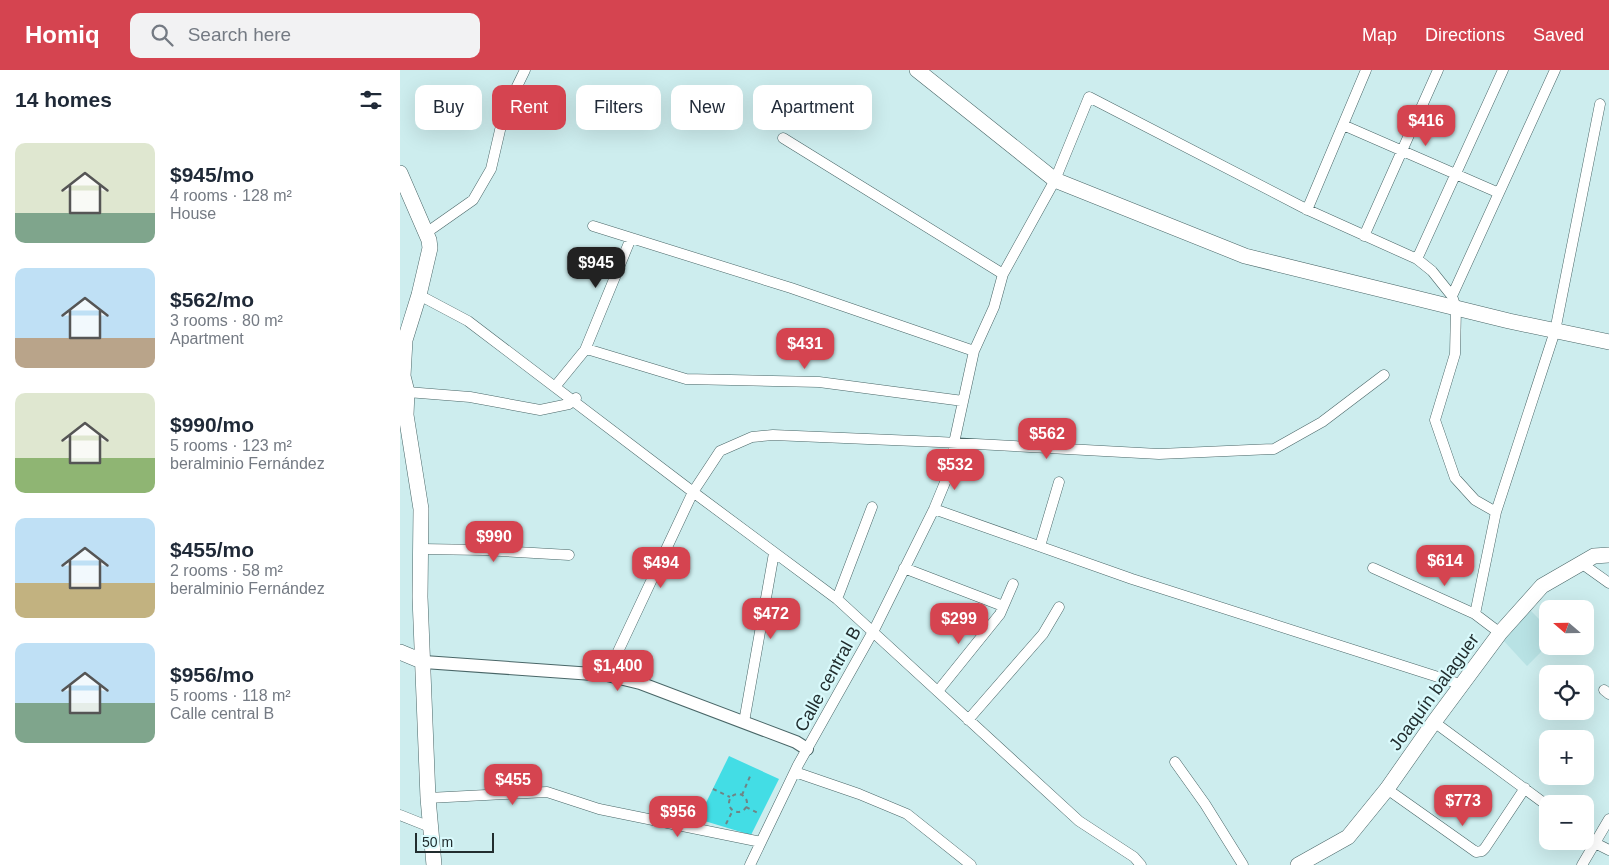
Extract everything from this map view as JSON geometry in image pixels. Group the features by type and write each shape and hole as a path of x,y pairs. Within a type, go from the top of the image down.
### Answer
{"main road":[{"path":"917,70 1055,180 1245,256 1454,302 1556,331 1609,342"},
{"path":"400,173 426,233 430,248 419,295 402,340 406,415 421,509 420,597 428,798 434,865"},
{"name":"Joaquín balaguer","path":"1298,865 1348,837 1387,789 1500,634 1542,586 1594,556 1609,555"},
{"path":"400,652 424,662"}],"street":[{"path":"426,233 472,200 492,169 504,112 525,70"},
{"path":"1366,70 1307,210 1417,259 1432,271 1454,302"},
{"path":"1364,236 1438,70"},
{"path":"1417,259 1503,70"},
{"path":"1496,512 1475,500 1455,478 1435,420 1455,354 1454,302 1499,193 1555,70"},
{"name":"Calle central B","path":"750,865 807,748 875,628 934,509 953,463 954,442 974,351 994,307 1003,274 1055,180 1090,97 1307,210"},
{"path":"1475,614 1496,512 1556,331 1600,104"},
{"path":"1343,125 1499,193"},
{"path":"783,138 1003,274"},
{"path":"593,226 791,288 974,351"},
{"path":"558,383 585,350 631,238"},
{"path":"419,295 468,321 837,599 1079,821 1134,857 1141,865"},
{"path":"585,350 686,379 819,382 963,401"},
{"path":"607,675 693,492 720,451 752,437 773,434 1159,454 1274,448 1322,422 1384,375"},
{"path":"406,392 470,397 540,410 569,404 576,398"},
{"path":"1040,546 1059,482"},
{"path":"837,599 872,507"},
{"path":"934,509 1141,582 1463,685"},
{"path":"421,549 484,550 569,555"},
{"path":"744,722 774,553"},
{"path":"1581,563 1609,584"},
{"path":"904,568 1003,606"},
{"path":"1373,568 1475,614 1500,634"},
{"path":"938,691 1000,614 1013,584"},
{"path":"968,720 1043,634 1059,606"},
{"path":"424,662 607,675 640,683 796,742 807,748"},
{"path":"1434,722 1539,799"},
{"path":"1175,762 1205,804 1243,865"},
{"path":"795,772 859,794 907,814 971,865"},
{"path":"1387,789 1476,852 1479,852 1485,848 1524,788"},
{"path":"428,798 546,792 599,809 761,842"},
{"path":"400,815 430,827"},
{"path":"1582,865 1609,820"},
{"path":"1595,843 1609,850"}],"path":[{"path":"742,795 752,774"},
{"path":"713,789 730,797 738,794 742,795 747,801 746,809 739,812 733,810 729,804 730,797"},
{"path":"746,807 758,813"},
{"path":"724,827 733,810"}],"shaded area":[{"path":"1530,610 1539,619 1539,654 1527,666 1503,640"},
{"path":"729,756 779,779 751,835 698,819"}]}
